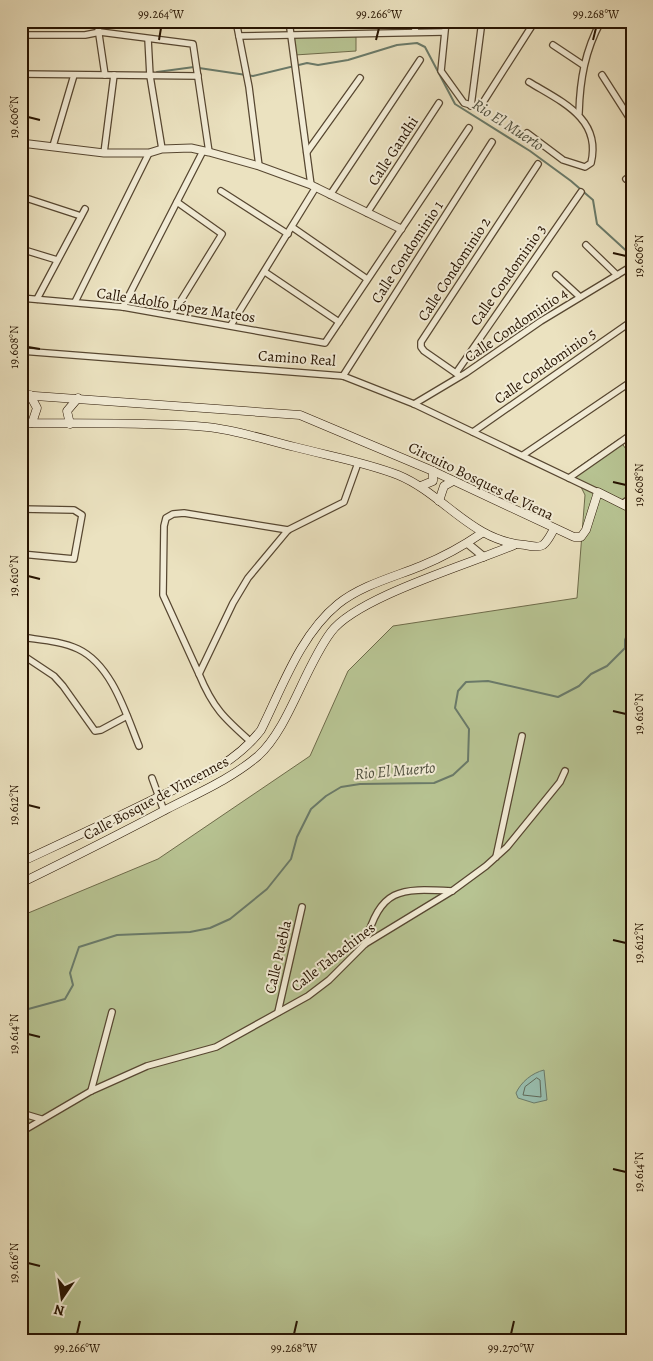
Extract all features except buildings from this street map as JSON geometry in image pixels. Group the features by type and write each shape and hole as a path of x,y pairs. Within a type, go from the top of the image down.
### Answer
{"main road":[{"name":"Circuito Bosques de Viena","path":"21,423 208,427 358,463 399,476 421,486 459,518 482,533 514,545 540,546 547,541 554,529 433,471 300,414 26,395"},
{"path":"26,395 37,408 32,423"},
{"path":"70,424 67,411 78,398"},
{"path":"421,486 433,481 433,471"},
{"path":"439,501 444,486 453,481"},
{"path":"554,529 574,537 584,534 598,492"},
{"name":"Camino Real","path":"598,492 632,509"},
{"name":"Calle Bosque de Vincennes","path":"21,862 232,760 261,730 306,641 338,604 364,588 424,565 467,543 482,533"},
{"name":"Calle Bosque de Vincennes","path":"21,883 233,775 259,754 282,722 318,652 332,630 350,615 388,595 514,545"}],"street":[{"path":"97,21 105,75"},
{"path":"236,21 247,77 259,166"},
{"path":"231,325 288,234 314,186 296,80 289,21"},
{"path":"412,21 416,32"},
{"path":"446,21 440,68 460,98 471,106 480,106 534,21"},
{"path":"471,106 482,21"},
{"path":"527,134 563,160 578,166 588,166 593,155 592,139 579,113 583,65 590,42 601,21"},
{"path":"21,35 85,35 100,32 193,44 197,63 206,151 177,202 123,307"},
{"path":"239,36 444,32"},
{"path":"148,39 150,76 162,149"},
{"path":"553,45 583,65"},
{"path":"330,195 420,60"},
{"path":"21,74 150,76 198,74"},
{"path":"53,146 74,75"},
{"path":"104,153 114,75"},
{"path":"602,75 632,122"},
{"path":"307,152 360,78"},
{"path":"529,82 579,113"},
{"name":"Calle Gandhi","path":"367,213 439,103"},
{"name":"Camino Real","path":"325,343 469,128"},
{"name":"Calle Condominio 1","path":"343,376 492,142"},
{"path":"21,143 104,153 149,154 162,149 191,148 206,151 259,166 314,186 401,229"},
{"path":"75,302 149,154"},
{"name":"Calle Condominio 2","path":"458,374 424,351 421,347 421,342 538,164"},
{"path":"221,191 288,234"},
{"name":"Calle Condominio 3","path":"458,374 581,192"},
{"path":"21,199 29,199 81,216"},
{"path":"172,315 222,234 177,202"},
{"path":"37,299 85,209"},
{"path":"292,227 367,279"},
{"path":"586,245 617,275"},
{"path":"21,249 57,260"},
{"name":"Calle Condominio 4","path":"414,404 458,374 632,266"},
{"path":"265,272 340,322"},
{"path":"556,275 580,298"},
{"name":"Calle Adolfo López Mateos","path":"21,298 123,307 325,343"},
{"name":"Calle Condominio 5","path":"473,432 632,321"},
{"name":"Camino Real","path":"21,351 343,376 414,404 598,492"},
{"path":"523,455 632,381"},
{"path":"569,478 632,434"},
{"path":"199,674 233,603 248,578 288,530 344,502 358,463"},
{"path":"622,504 632,497"},
{"path":"21,509 79,511 82,515 74,559 21,554"},
{"path":"251,742 220,713 210,700 163,594 164,526 166,518 174,514 184,513 288,530"},
{"path":"467,543 484,557"},
{"path":"21,637 67,645 89,655 96,661 110,682 140,746"},
{"path":"21,654 54,676 95,730 101,730 127,716"},
{"path":"496,858 522,736"},
{"name":"Calle Tabachines","path":"21,1132 91,1091 160,1061 201,1053 216,1047 308,996 329,980 365,944 452,891 496,858 560,782 565,770"},
{"path":"152,778 164,810"},
{"path":"365,944 369,929 382,903 390,896 402,892 422,890 452,891"},
{"name":"Calle Puebla","path":"278,1012 302,907"},
{"path":"91,1091 112,1012"},
{"path":"21,1113 41,1120"}],"shaded area":[{"path":"356,33 356,51 295,55 292,37"},
{"path":"619,439 632,458 632,1340 21,1340 21,916 158,859 310,756 348,671 393,626 577,598 585,495 573,471"}],"water":[{"path":"544,1070 547,1100 534,1103 518,1098 516,1093 524,1082 535,1073"}],"waterway":[{"name":"Rio El Muerto","path":"199,68 253,76 307,63 318,65 348,60 397,45 417,43 425,47 455,104 530,151 571,181 593,200 597,224 632,256"},
{"name":"Rio El Muerto","path":"157,72 194,67"},
{"name":"Rio El Muerto","path":"21,1011 65,999 73,985 70,973 79,947 117,935 190,932 210,928 230,919 267,889 291,859 297,837 311,809 326,796 341,787 360,784 434,783 453,775 468,761 469,729 455,708 458,691 466,682 488,681 558,697 579,686 591,674 607,666 625,648 625,640 632,623"}]}
